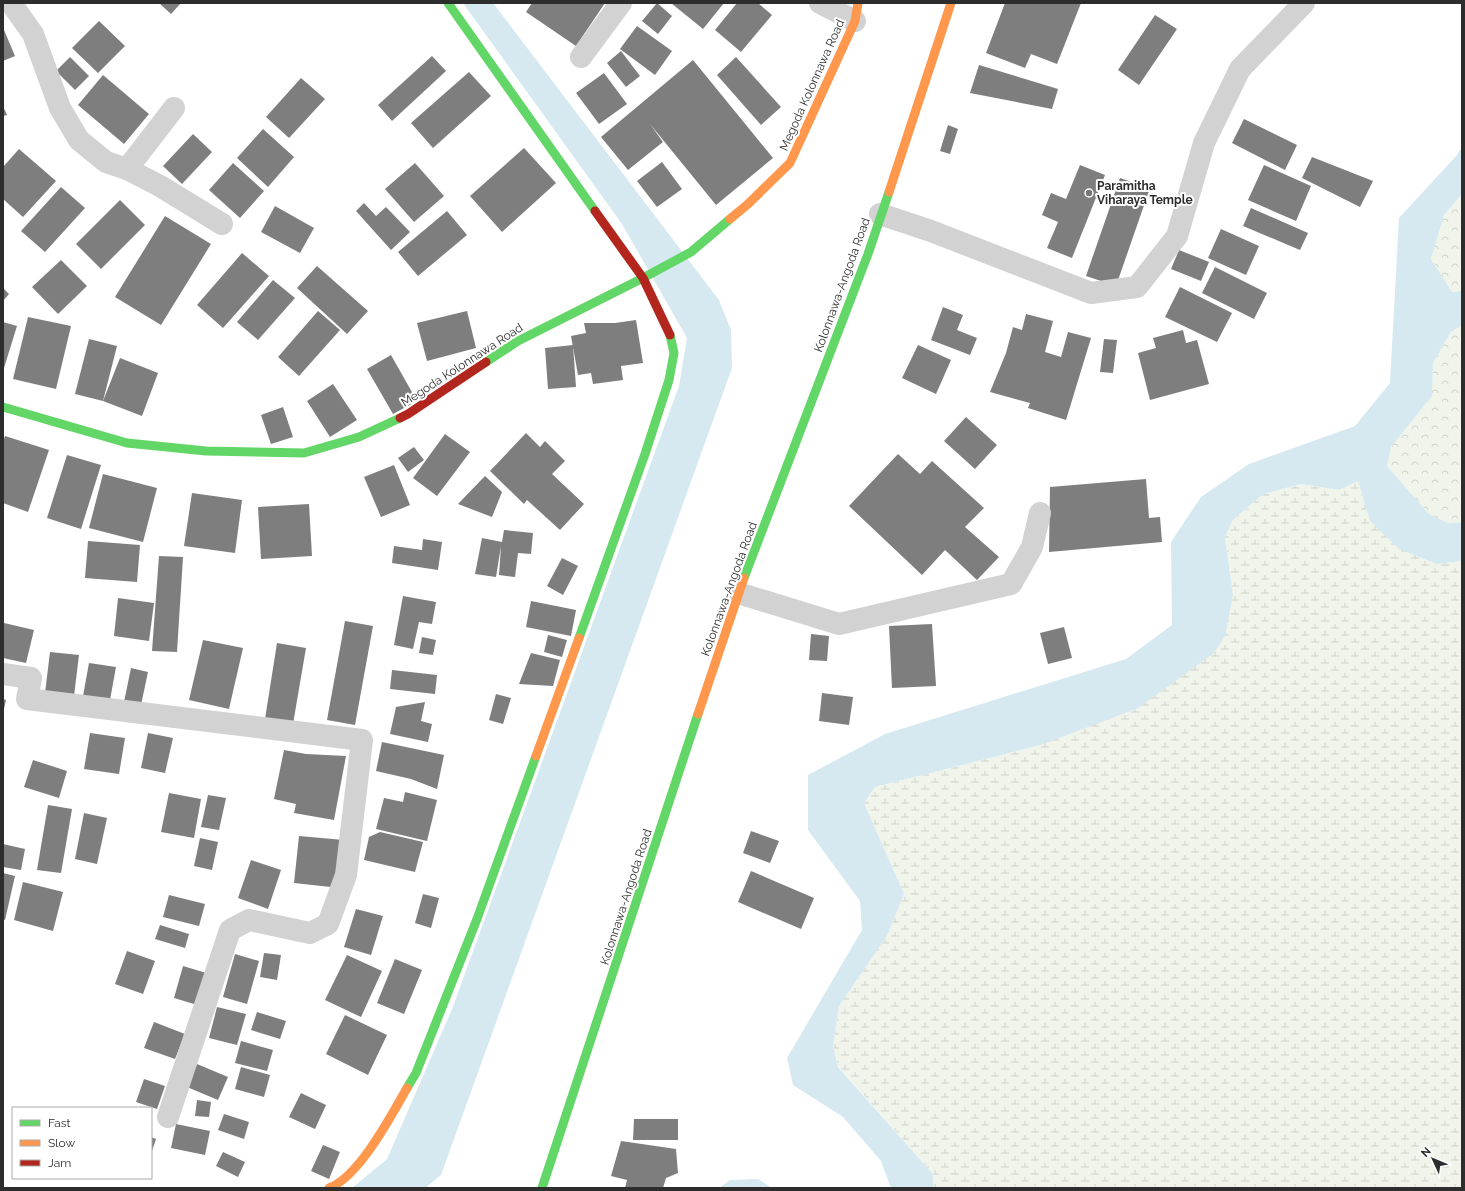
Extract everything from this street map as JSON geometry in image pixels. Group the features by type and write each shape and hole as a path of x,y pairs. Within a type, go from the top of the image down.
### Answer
{"street":[{"path":"11,3 34,34 60,108 79,140 106,162 127,169 160,186 222,224"},
{"path":"329,1188 337,1185 356,1167 390,1118 416,1073 477,919 645,454 669,380 674,353 671,338 643,278 448,3"},
{"path":"581,57 621,3"},
{"path":"820,3 856,12"},
{"name":"Kolonnawa-Angoda Road","path":"542,1188 738,593 868,254 951,3"},
{"path":"880,214 931,231 1091,293 1137,287 1177,236 1204,143 1240,69 1304,3"},
{"name":"Megoda Kolonnawa Road","path":"3,407 127,443 206,451 304,453 359,437 408,414 518,341 691,252 748,204 790,163 856,12"},
{"path":"127,169 174,108"},
{"path":"738,593 839,624 1011,584 1032,547 1040,513"},
{"path":"3,674 31,678 27,699 362,740 346,875 328,924 310,933 249,920 230,930 168,1116"}],"green space":[{"path":"1462,194 1462,291 1452,292 1431,259 1444,215"},
{"path":"1462,325 1462,522 1450,523 1429,514 1387,466 1391,447 1432,396 1433,363 1451,332"},
{"path":"1358,481 1370,521 1437,564 1462,561 1462,1188 933,1188 933,1174 838,1066 833,1046 839,1006 887,936 904,894 864,803 875,787 1041,745 1233,595 1225,537 1233,520 1263,494 1301,484 1339,490"}],"shaded area":[{"path":"463,3 493,3 719,300 731,330 732,368 441,1175 425,1188 352,1188 387,1159 452,1009 679,386 687,338 622,224"},
{"path":"1462,147 1462,194 1444,215 1431,259 1452,292 1462,291 1462,325 1451,332 1433,363 1432,396 1391,447 1387,466 1429,514 1449,523 1462,522 1462,561 1437,564 1399,549 1370,521 1358,481 1339,490 1301,484 1263,494 1233,520 1225,537 1233,595 1225,636 1214,653 1138,708 1041,745 875,787 864,803 904,894 887,936 839,1006 833,1046 838,1067 933,1174 933,1188 891,1188 881,1161 843,1117 793,1085 787,1058 862,930 860,901 808,830 808,775 885,734 1126,659 1172,625 1171,542 1201,497 1249,464 1355,426 1390,383 1399,218 1457,155"},
{"path":"758,1179 772,1188 719,1188 730,1180"}],"building":[{"path":"159,3 181,3 171,14"},
{"path":"532,3 605,3 576,46 526,12"},
{"path":"657,3 672,16 658,34 642,21"},
{"path":"671,3 724,3 703,29"},
{"path":"737,3 758,3 772,15 741,52 715,30"},
{"path":"1005,3 1081,3 1057,64 1031,54 1025,68 986,53"},
{"path":"1155,15 1177,29 1139,85 1118,70"},
{"path":"99,21 125,46 98,73 72,48"},
{"path":"637,26 672,51 655,75 620,49"},
{"path":"3,30 15,56 3,61"},
{"path":"621,51 640,76 626,87 607,63"},
{"path":"432,56 446,71 392,121 378,105"},
{"path":"70,57 89,76 75,90 56,71"},
{"path":"736,57 781,107 761,125 717,75"},
{"path":"693,60 773,158 716,205 650,124 663,142 628,170 601,137"},
{"path":"979,65 1058,89 1052,109 970,93"},
{"path":"469,72 491,96 433,148 411,123"},
{"path":"604,73 627,104 599,124 576,93"},
{"path":"103,75 149,114 124,144 78,105"},
{"path":"301,78 325,99 289,138 266,117"},
{"path":"3,106 7,115 3,116"},
{"path":"1244,119 1297,145 1285,170 1232,143"},
{"path":"948,125 958,129 950,154 940,151"},
{"path":"263,129 294,157 268,187 237,158"},
{"path":"193,134 212,152 182,184 163,166"},
{"path":"524,148 556,183 502,232 470,196"},
{"path":"19,149 56,181 23,217 3,199 3,167"},
{"path":"1312,157 1373,181 1360,207 1302,178"},
{"path":"662,162 682,189 657,207 637,181"},
{"path":"233,163 264,191 240,218 209,190"},
{"path":"415,163 444,196 414,222 385,189"},
{"path":"1080,165 1105,175 1072,258 1047,248 1058,222 1042,215 1051,193 1066,199"},
{"path":"1264,165 1311,186 1296,221 1248,200"},
{"path":"1120,178 1150,188 1116,286 1086,276"},
{"path":"61,187 85,208 45,252 21,231"},
{"path":"120,200 145,225 101,269 76,244"},
{"path":"364,203 376,216 386,207 410,232 391,250 356,211"},
{"path":"275,206 314,228 300,253 261,232"},
{"path":"1251,208 1308,233 1300,250 1243,226"},
{"path":"447,211 467,235 418,276 398,252"},
{"path":"165,216 211,244 161,325 115,297"},
{"path":"1221,229 1259,246 1246,275 1208,258"},
{"path":"1179,250 1209,262 1201,281 1171,269"},
{"path":"242,253 269,276 223,328 197,305"},
{"path":"61,260 87,286 58,314 32,287"},
{"path":"317,266 368,311 347,334 297,288"},
{"path":"1215,267 1267,293 1254,319 1202,293"},
{"path":"273,280 295,298 258,340 237,322"},
{"path":"1180,287 1232,313 1217,342 1165,317"},
{"path":"3,288 9,294 3,301"},
{"path":"943,307 963,315 957,330 977,338 970,355 931,340"},
{"path":"318,311 340,330 299,376 278,357"},
{"path":"467,311 476,348 427,361 417,323"},
{"path":"1026,314 1053,321 1045,352 1061,357 1068,332 1091,338 1066,420 1028,408 1030,403 990,392 1006,353 1013,327 1022,330"},
{"path":"28,317 71,326 56,389 13,379"},
{"path":"636,320 643,363 621,366 623,380 593,384 591,373 578,375 571,336 586,333 584,323 615,323"},
{"path":"3,322 17,326 4,368 3,367"},
{"path":"1183,330 1186,343 1197,340 1209,384 1150,400 1138,353 1156,348 1153,338"},
{"path":"89,339 117,346 103,401 75,394"},
{"path":"1104,339 1117,340 1113,373 1100,372"},
{"path":"573,345 576,387 548,389 545,348"},
{"path":"918,345 951,360 936,394 902,378"},
{"path":"391,355 417,401 393,414 367,369"},
{"path":"120,358 158,373 142,416 103,401"},
{"path":"333,384 357,420 330,437 307,401"},
{"path":"283,407 293,437 271,444 261,415"},
{"path":"966,417 997,445 975,469 944,441"},
{"path":"526,433 540,447 545,441 565,461 552,474 584,504 560,530 527,500 524,504 490,471"},
{"path":"445,434 470,452 437,496 413,478"},
{"path":"5,436 49,450 28,512 3,503 3,442"},
{"path":"414,447 424,460 408,472 398,458"},
{"path":"898,454 920,474 932,461 984,508 965,527 999,557 977,580 945,550 922,575 849,506"},
{"path":"67,455 101,465 81,529 47,518"},
{"path":"394,465 410,505 381,517 364,477"},
{"path":"103,474 157,488 143,542 89,528"},
{"path":"485,476 502,492 492,517 458,504"},
{"path":"1146,479 1149,518 1160,517 1162,542 1049,552 1050,487"},
{"path":"192,493 242,500 235,553 184,546"},
{"path":"309,504 312,556 261,559 258,507"},
{"path":"504,530 533,533 531,554 518,553 515,577 499,575 501,546 496,577 475,574 482,538 502,542"},
{"path":"423,539 442,542 438,570 392,563 394,546 422,550"},
{"path":"88,541 140,545 137,582 85,578"},
{"path":"159,556 183,557 177,652 152,651"},
{"path":"562,558 578,566 563,595 547,586"},
{"path":"403,596 436,602 432,624 419,622 413,649 394,645"},
{"path":"118,598 154,603 149,641 114,636"},
{"path":"531,601 576,610 571,636 526,627"},
{"path":"345,621 373,626 355,725 327,720"},
{"path":"4,623 34,630 26,663 3,658"},
{"path":"932,624 936,686 892,688 889,626"},
{"path":"1064,627 1072,658 1048,664 1040,633"},
{"path":"811,634 829,636 827,661 809,660"},
{"path":"548,635 567,640 562,657 544,652"},
{"path":"422,637 436,640 433,655 419,653"},
{"path":"203,640 243,648 229,709 189,700"},
{"path":"277,643 306,648 293,724 265,719"},
{"path":"50,652 79,655 74,696 45,693"},
{"path":"531,653 560,660 553,686 519,684"},
{"path":"89,663 116,667 110,700 83,696"},
{"path":"131,668 148,672 141,705 124,702"},
{"path":"392,670 437,675 435,694 390,689"},
{"path":"822,693 853,697 849,725 819,721"},
{"path":"496,694 511,698 503,724 489,720"},
{"path":"3,699 6,700 4,709 3,709"},
{"path":"425,702 421,721 432,724 428,742 390,734 396,707"},
{"path":"90,733 125,738 119,774 84,769"},
{"path":"148,733 173,738 165,773 141,768"},
{"path":"382,742 444,755 437,789 411,779 376,771"},
{"path":"284,750 306,754 346,756 334,820 294,813 296,804 274,799"},
{"path":"33,760 67,771 59,798 24,787"},
{"path":"405,792 437,800 427,841 376,829 384,798 403,802"},
{"path":"169,793 201,799 194,838 161,832"},
{"path":"208,795 226,798 219,830 201,827"},
{"path":"48,805 72,809 61,873 37,870"},
{"path":"84,813 107,818 97,864 75,859"},
{"path":"751,831 779,841 770,863 743,853"},
{"path":"380,832 423,842 415,872 364,860 369,837"},
{"path":"299,836 344,840 340,888 294,883"},
{"path":"200,838 218,842 212,870 194,866"},
{"path":"3,844 25,849 21,870 3,867"},
{"path":"251,860 281,870 268,909 238,898"},
{"path":"751,871 814,898 801,929 738,902"},
{"path":"3,873 15,876 5,920 3,919"},
{"path":"23,882 63,892 53,931 14,920"},
{"path":"423,894 439,898 431,928 415,923"},
{"path":"169,895 205,904 199,926 163,917"},
{"path":"356,909 383,916 371,955 344,947"},
{"path":"160,925 189,934 185,948 155,939"},
{"path":"127,951 155,961 143,994 115,984"},
{"path":"264,953 281,955 277,980 260,977"},
{"path":"235,954 259,961 247,1004 223,997"},
{"path":"347,955 382,971 361,1017 325,1000"},
{"path":"395,959 422,970 404,1014 377,1003"},
{"path":"183,966 213,975 204,1007 174,998"},
{"path":"217,1007 246,1014 237,1045 209,1038"},
{"path":"257,1012 286,1021 280,1039 251,1030"},
{"path":"345,1015 387,1035 368,1075 326,1054"},
{"path":"154,1022 185,1034 175,1059 144,1048"},
{"path":"241,1041 273,1050 267,1071 235,1063"},
{"path":"197,1064 228,1077 218,1100 187,1087"},
{"path":"241,1067 270,1075 264,1097 235,1089"},
{"path":"144,1079 165,1086 157,1109 136,1102"},
{"path":"301,1093 326,1105 315,1129 289,1117"},
{"path":"197,1100 211,1102 209,1117 195,1116"},
{"path":"224,1114 249,1122 244,1139 218,1130"},
{"path":"634,1119 678,1119 678,1140 633,1140"},
{"path":"176,1124 210,1131 205,1155 171,1148"},
{"path":"152,1137 156,1139 152,1151"},
{"path":"621,1141 676,1149 678,1173 666,1178 663,1188 625,1188 627,1180 611,1176"},
{"path":"323,1145 340,1152 329,1179 311,1171"},
{"path":"223,1152 245,1162 238,1177 216,1166"}],"traffic: fast":[{"path":"448,3 595,211"},
{"path":"744,578 868,254 889,192"},
{"path":"486,362 518,341 691,252 730,219"},
{"path":"579,638 645,454 669,380 674,353 670,335"},
{"path":"3,407 127,443 206,451 304,453 359,437 400,418"},
{"path":"542,1188 698,714"},
{"path":"407,1088 416,1073 477,919 536,756"}],"traffic: slow":[{"path":"730,219 748,204 790,163 855,21 858,3"},
{"path":"889,192 951,3"},
{"path":"698,714 744,578"},
{"path":"536,756 579,638"},
{"path":"329,1188 340,1182 352,1172 363,1159 407,1088"}],"traffic: jam":[{"path":"595,211 643,278 670,335"},
{"path":"400,418 486,362"}],"place":[{"name":"Paramitha Viharaya Temple","path":"1089,193"}]}
